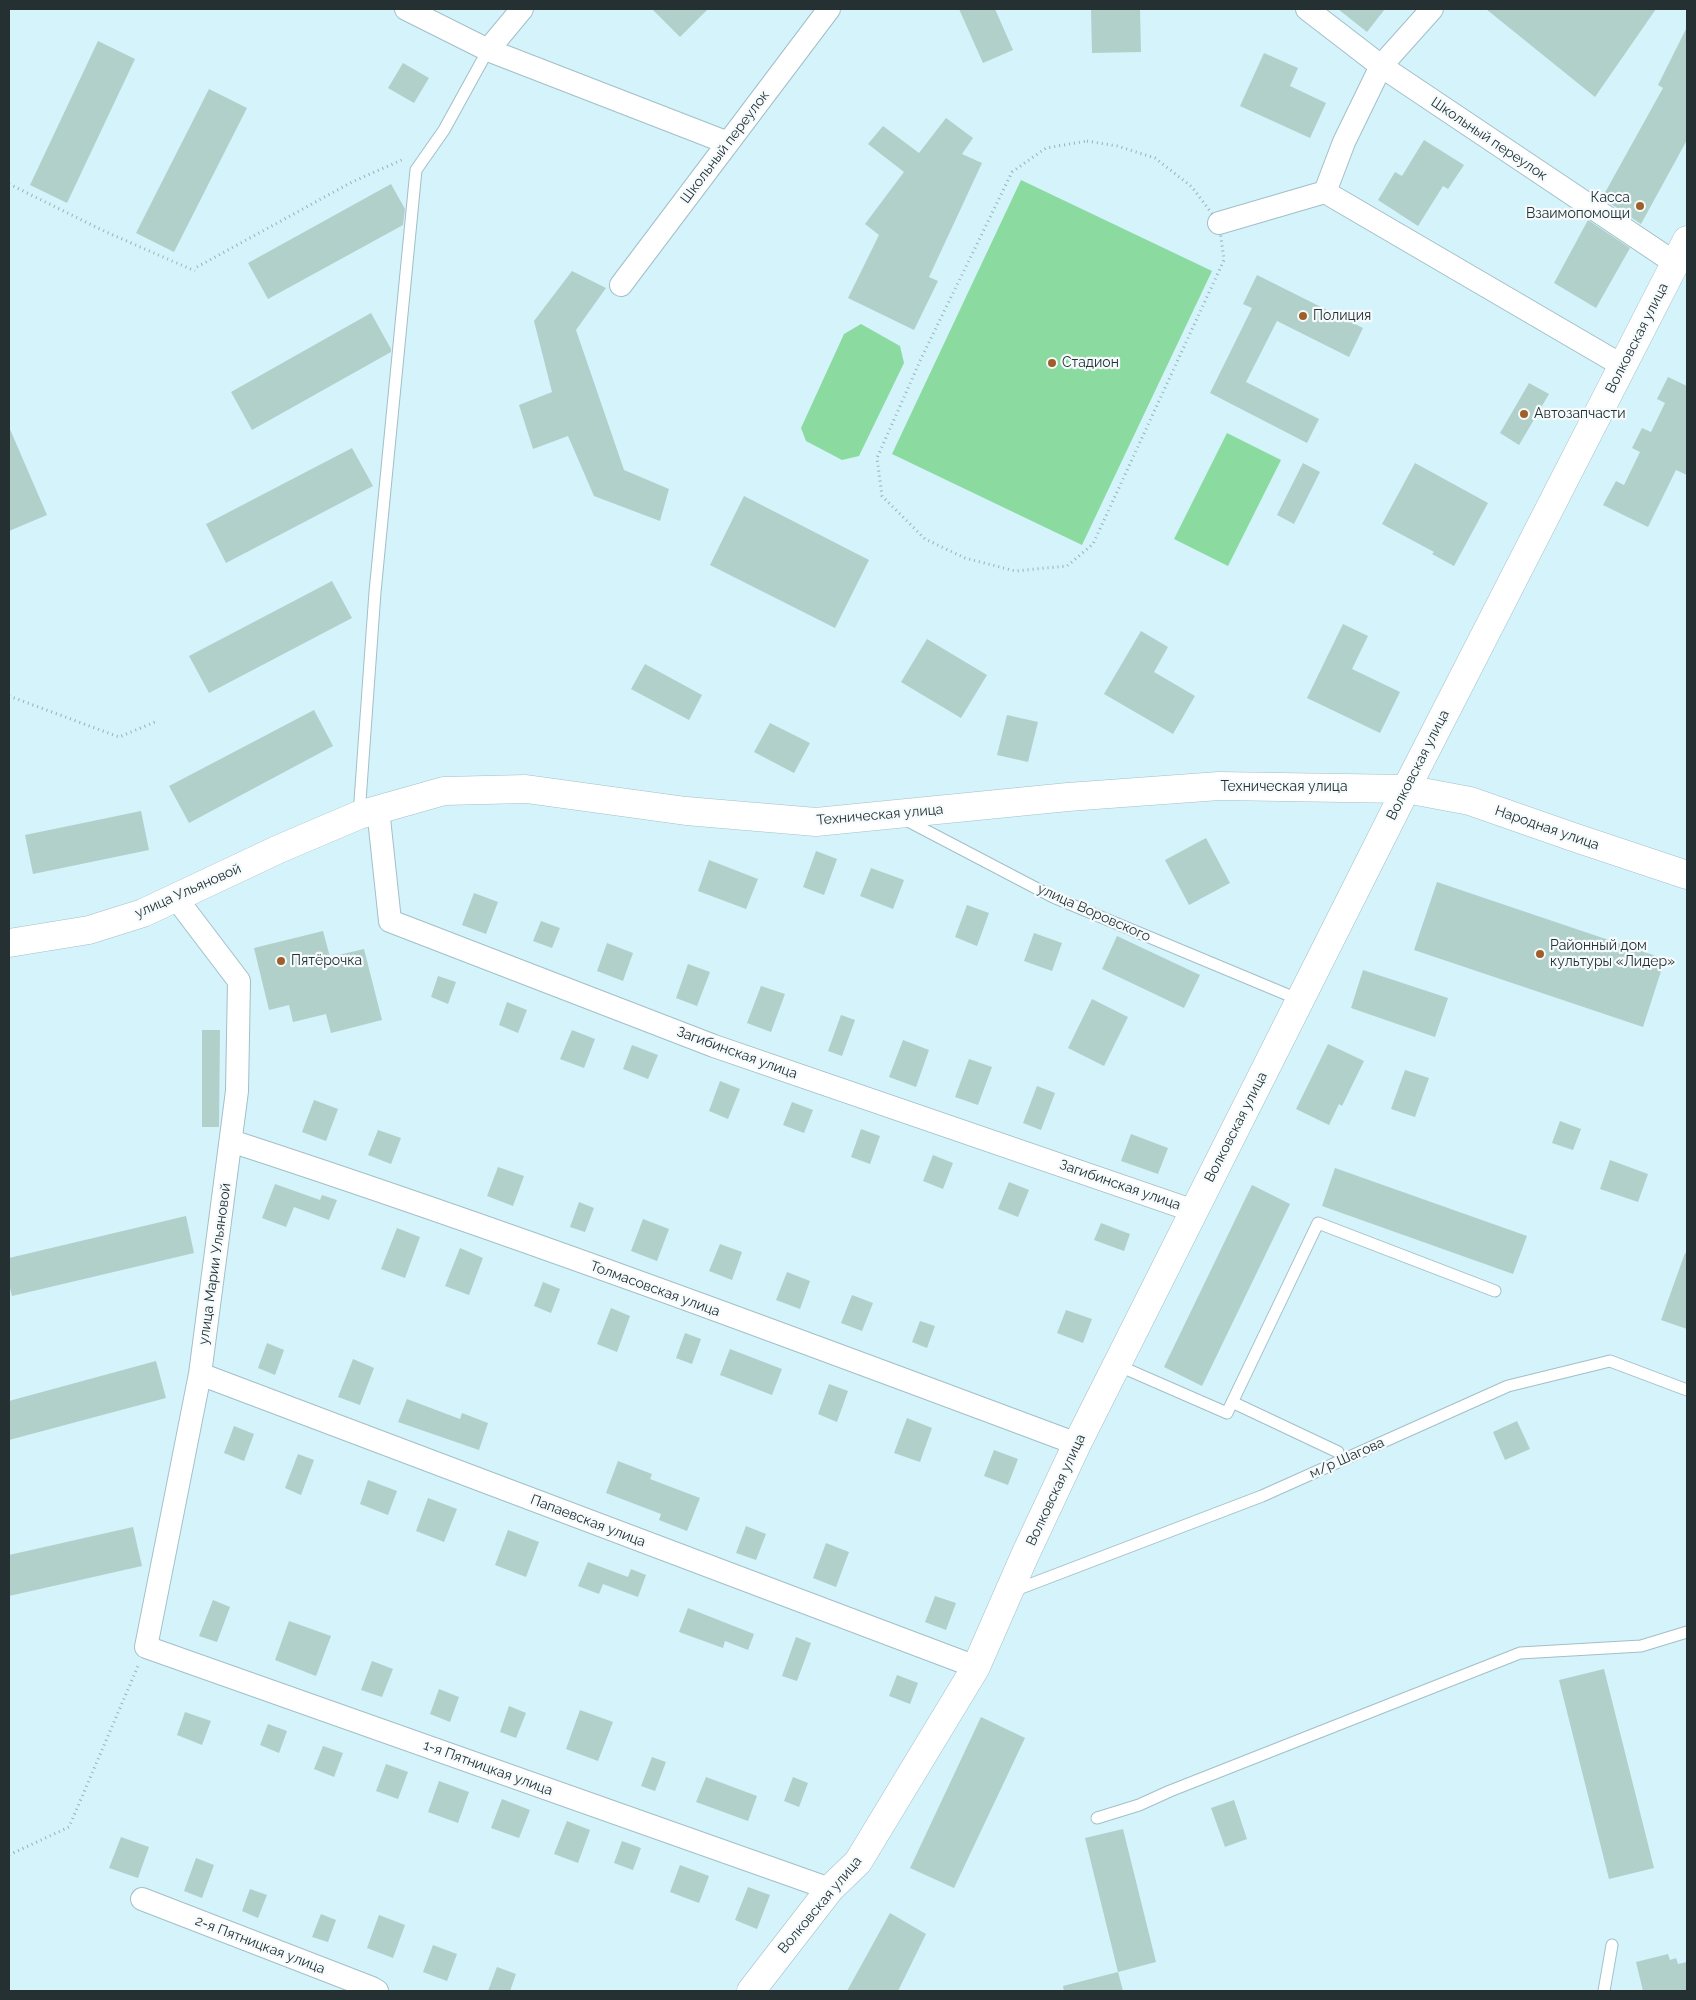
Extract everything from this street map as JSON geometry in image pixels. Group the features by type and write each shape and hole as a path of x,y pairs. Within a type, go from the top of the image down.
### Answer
{"main road":[{"name":"Волковская улица","path":"751,1991 830,1889 858,1862 976,1667 1077,1444 1116,1365 1406,789 1681,251"},
{"name":"Техническая улица","path":"369,812 444,791 526,789 686,811 816,822 1068,797 1219,786 1406,789"},
{"name":"Народная улица","path":"1406,789 1470,801 1687,875"},
{"name":"улица Ульяновой","path":"9,943 89,930 143,913 279,848 369,812"}],"street":[{"path":"406,9 488,50 728,143"},
{"path":"488,50 522,9"},
{"name":"Школьный переулок","path":"621,285 829,9"},
{"name":"Школьный переулок","path":"1307,9 1381,66 1681,251"},
{"path":"1325,192 1344,142 1381,66 1432,9"},
{"path":"1219,223 1325,192 1623,366"},
{"name":"Загибинская улица","path":"369,812 390,921 714,1046 1194,1211"},
{"name":"улица Марии Ульяновой","path":"146,1647 200,1374 237,1091 240,982 176,898"},
{"name":"Толмасовская улица","path":"231,1141 351,1180 788,1336 1077,1444"},
{"name":"Папаевская улица","path":"200,1374 976,1667"},
{"name":"1-я Пятницкая улица","path":"146,1647 830,1889"},
{"name":"2-я Пятницкая улица","path":"142,1899 377,1991"}],"lane":[{"path":"369,812 375,592 416,170 488,50"},
{"name":"улица Воровского","path":"894,814 1054,897 1300,1000"},
{"path":"1116,1365 1227,1413 1318,1223 1495,1291"},
{"name":"м/р Шагова","path":"1009,1592 1262,1496 1508,1386 1610,1361 1687,1390"},
{"path":"1232,1402 1338,1452"},
{"path":"1097,1818 1139,1805 1170,1791 1520,1654 1641,1646 1687,1632"},
{"path":"1604,1991 1612,1945"}],"path":[{"path":"1087,141 1118,146 1155,158 1192,188 1219,223 1224,260 1093,544 1067,566 1015,571 965,558 924,539 882,496 877,458 920,360 1012,172 1046,148 1087,141"},
{"path":"197,267 352,182 432,146"},
{"path":"9,184 106,232 195,272"},
{"path":"9,696 119,737 154,722"},
{"path":"9,1855 69,1828 146,1647"}],"green space":[{"name":"Стадион","path":"1021,180 1212,271 1082,545 892,454"},
{"path":"861,324 900,346 904,363 859,456 842,460 806,441 801,428 844,334"},
{"path":"1227,433 1281,460 1228,566 1174,539"}],"building":[{"path":"652,9 708,9 680,37"},
{"path":"959,9 995,9 1013,50 983,63"},
{"path":"1091,9 1140,9 1141,52 1092,53"},
{"path":"1338,9 1385,9 1367,32"},
{"path":"1486,9 1656,9 1595,97"},
{"path":"1687,27 1687,140 1641,224 1602,198 1663,88 1658,85"},
{"path":"98,41 135,59 67,203 30,185"},
{"path":"1264,53 1298,68 1290,86 1326,103 1310,138 1240,106"},
{"path":"403,63 429,78 414,103 388,88"},
{"path":"209,89 247,108 174,252 136,233"},
{"path":"946,118 973,138 962,154 982,163 929,277 938,281 914,330 848,298 879,235 865,224 904,172 868,144 883,126 919,153"},
{"path":"1424,140 1464,165 1448,189 1443,186 1418,226 1378,200 1395,172 1402,176"},
{"path":"391,184 405,209 403,225 268,299 248,263"},
{"path":"1588,220 1630,248 1596,308 1554,283"},
{"path":"572,271 606,288 576,330 624,470 669,489 660,521 594,496 568,436 533,449 519,405 552,392 534,321"},
{"path":"1257,275 1363,328 1349,357 1277,321 1246,382 1319,419 1307,443 1210,393 1252,308 1243,304"},
{"path":"371,313 391,352 252,430 231,392"},
{"path":"1668,377 1687,386 1687,475 1676,470 1648,527 1603,505 1616,481 1624,485 1640,452 1632,448 1642,428 1651,432 1665,403 1657,399"},
{"name":"Автозапчасти","path":"1529,383 1549,394 1519,445 1500,433"},
{"path":"9,427 47,515 9,531"},
{"path":"352,448 373,486 226,563 206,524"},
{"path":"1303,463 1320,472 1294,524 1277,515"},
{"path":"1415,463 1488,503 1454,566 1432,554 1434,552 1382,524"},
{"path":"744,496 869,560 835,628 710,565"},
{"path":"332,581 352,618 209,693 189,656"},
{"path":"1343,624 1368,636 1352,669 1400,692 1380,733 1307,698"},
{"path":"1141,631 1168,647 1154,672 1195,696 1173,734 1104,694"},
{"path":"927,639 987,675 961,718 901,682"},
{"path":"645,664 702,695 689,720 631,689"},
{"path":"314,710 333,746 189,823 169,786"},
{"path":"1007,715 1038,722 1028,762 997,755"},
{"path":"770,723 810,743 794,773 754,752"},
{"path":"141,811 149,850 33,874 25,835"},
{"path":"1206,838 1230,883 1189,905 1165,860"},
{"path":"816,851 837,859 824,895 803,887"},
{"path":"709,860 758,879 746,909 698,891"},
{"path":"871,868 904,880 893,909 860,896"},
{"name":"Районный дом культуры «Лидер»","path":"1437,882 1665,959 1643,1027 1414,950"},
{"path":"474,893 498,902 486,934 462,925"},
{"path":"967,905 989,913 977,946 955,937"},
{"path":"541,921 560,928 552,948 533,941"},
{"path":"323,931 330,957 364,949 382,1020 331,1033 326,1014 293,1022 289,1005 269,1010 254,948"},
{"path":"1034,933 1062,943 1052,971 1024,961"},
{"path":"1117,936 1200,975 1184,1008 1102,969"},
{"path":"607,943 633,953 623,981 597,971"},
{"path":"688,964 710,972 697,1006 676,998"},
{"path":"1363,970 1448,998 1435,1037 1351,1008"},
{"path":"438,976 456,982 448,1004 431,997"},
{"path":"761,986 785,994 771,1032 747,1023"},
{"path":"1092,999 1128,1017 1104,1066 1068,1048"},
{"path":"507,1002 527,1010 518,1033 499,1025"},
{"path":"841,1015 855,1020 842,1056 828,1051"},
{"path":"202,1030 220,1030 219,1127 202,1127"},
{"path":"572,1030 595,1039 584,1068 560,1059"},
{"path":"903,1040 929,1050 916,1087 889,1077"},
{"path":"1328,1044 1364,1061 1342,1106 1339,1104 1329,1125 1296,1109"},
{"path":"632,1045 658,1055 648,1079 623,1069"},
{"path":"969,1059 992,1067 978,1105 955,1097"},
{"path":"1405,1070 1429,1078 1415,1117 1391,1109"},
{"path":"720,1081 740,1089 728,1119 709,1111"},
{"path":"1037,1086 1055,1093 1041,1130 1023,1123"},
{"path":"314,1100 338,1109 326,1141 302,1132"},
{"path":"792,1102 813,1110 804,1133 783,1125"},
{"path":"1560,1121 1581,1129 1573,1150 1552,1143"},
{"path":"861,1129 880,1136 870,1164 851,1157"},
{"path":"378,1130 401,1138 391,1164 368,1155"},
{"path":"1131,1134 1168,1148 1158,1174 1121,1161"},
{"path":"933,1155 953,1163 943,1189 923,1181"},
{"path":"1610,1160 1648,1174 1638,1202 1600,1189"},
{"path":"498,1167 524,1176 513,1206 487,1196"},
{"path":"1335,1168 1527,1236 1513,1274 1322,1206"},
{"path":"1009,1182 1029,1190 1018,1217 998,1209"},
{"path":"275,1184 320,1200 322,1195 337,1200 329,1220 294,1207 286,1227 262,1218"},
{"path":"1252,1185 1290,1204 1202,1386 1164,1367"},
{"path":"579,1202 594,1208 585,1232 570,1227"},
{"path":"186,1216 194,1253 12,1296 9,1284 9,1258"},
{"path":"643,1219 669,1229 657,1261 631,1251"},
{"path":"1101,1223 1130,1234 1124,1251 1094,1240"},
{"path":"397,1228 420,1237 405,1278 381,1269"},
{"path":"720,1244 742,1252 732,1280 709,1271"},
{"path":"460,1248 483,1258 469,1295 445,1286"},
{"path":"1685,1253 1687,1254 1687,1329 1661,1320"},
{"path":"787,1272 810,1281 800,1309 776,1300"},
{"path":"543,1282 560,1289 551,1313 534,1306"},
{"path":"852,1295 873,1303 862,1331 841,1323"},
{"path":"611,1308 630,1316 617,1352 597,1344"},
{"path":"1066,1310 1092,1319 1083,1343 1057,1333"},
{"path":"920,1321 935,1326 927,1348 912,1342"},
{"path":"685,1333 701,1339 692,1364 676,1358"},
{"path":"267,1343 284,1350 275,1375 258,1368"},
{"path":"730,1349 782,1369 772,1395 720,1375"},
{"path":"353,1359 374,1368 360,1405 338,1397"},
{"path":"156,1361 166,1398 9,1440 9,1401"},
{"path":"829,1384 848,1391 837,1422 818,1414"},
{"path":"407,1399 460,1419 462,1413 488,1423 479,1450 398,1422"},
{"path":"907,1418 932,1428 920,1462 894,1453"},
{"path":"1517,1421 1530,1449 1505,1460 1493,1432"},
{"path":"234,1426 254,1434 244,1461 224,1453"},
{"path":"994,1450 1018,1459 1008,1485 984,1476"},
{"path":"298,1454 314,1460 301,1495 285,1488"},
{"path":"618,1461 652,1474 650,1479 700,1498 687,1531 659,1520 661,1514 606,1493"},
{"path":"368,1480 397,1491 388,1515 360,1504"},
{"path":"428,1498 457,1509 444,1542 416,1531"},
{"path":"746,1526 766,1534 756,1560 736,1553"},
{"path":"133,1527 142,1566 9,1596 9,1555"},
{"path":"508,1530 539,1542 526,1577 495,1565"},
{"path":"826,1543 849,1552 836,1587 813,1578"},
{"path":"588,1562 628,1577 631,1569 646,1575 638,1597 603,1584 599,1594 578,1586"},
{"path":"935,1596 956,1603 946,1630 925,1622"},
{"path":"213,1600 230,1607 217,1642 199,1636"},
{"path":"688,1608 754,1634 748,1650 725,1641 723,1648 679,1632"},
{"path":"289,1621 331,1636 316,1676 275,1660"},
{"path":"796,1637 811,1643 797,1681 782,1676"},
{"path":"372,1661 393,1669 382,1697 361,1690"},
{"path":"1604,1669 1654,1868 1609,1879 1559,1680"},
{"path":"897,1675 918,1683 910,1704 889,1696"},
{"path":"439,1689 459,1697 450,1722 430,1714"},
{"path":"509,1706 526,1713 516,1738 500,1732"},
{"path":"580,1710 613,1722 598,1761 566,1749"},
{"path":"185,1712 211,1721 202,1745 177,1735"},
{"path":"981,1717 1025,1738 954,1888 910,1868"},
{"path":"268,1724 287,1731 279,1753 260,1745"},
{"path":"323,1746 343,1753 334,1777 314,1769"},
{"path":"652,1757 666,1762 655,1791 641,1786"},
{"path":"386,1764 408,1772 398,1799 376,1791"},
{"path":"706,1777 757,1796 748,1821 696,1802"},
{"path":"793,1777 808,1783 799,1807 784,1801"},
{"path":"439,1781 469,1792 458,1823 428,1812"},
{"path":"502,1799 530,1810 519,1838 491,1828"},
{"path":"1234,1800 1247,1839 1225,1847 1211,1808"},
{"path":"567,1821 590,1830 578,1863 554,1854"},
{"path":"1123,1829 1156,1962 1118,1972 1085,1838"},
{"path":"121,1837 149,1847 138,1878 109,1868"},
{"path":"622,1841 641,1848 633,1870 614,1863"},
{"path":"196,1858 214,1865 202,1898 184,1891"},
{"path":"680,1865 709,1876 699,1903 670,1892"},
{"path":"748,1887 770,1895 757,1929 735,1920"},
{"path":"250,1889 267,1895 258,1918 242,1911"},
{"path":"890,1913 926,1934 898,1991 847,1991"},
{"path":"321,1914 336,1920 328,1942 312,1937"},
{"path":"379,1915 405,1925 393,1958 367,1948"},
{"path":"433,1945 457,1954 447,1981 423,1972"},
{"path":"1668,1954 1670,1960 1676,1958 1678,1964 1687,1962 1687,1991 1643,1991 1636,1962"},
{"path":"497,1967 516,1974 510,1991 488,1991"},
{"path":"1118,1972 1123,1991 1064,1991 1063,1986"}],"place":[{"name":"Касса Взаимопомощи","path":"1640,206"},
{"name":"Полиция","path":"1303,316"},
{"name":"Стадион","path":"1052,363"},
{"name":"Автозапчасти","path":"1524,414"},
{"name":"Районный дом культуры «Лидер»","path":"1540,954"},
{"name":"Пятёрочка","path":"281,961"}]}
